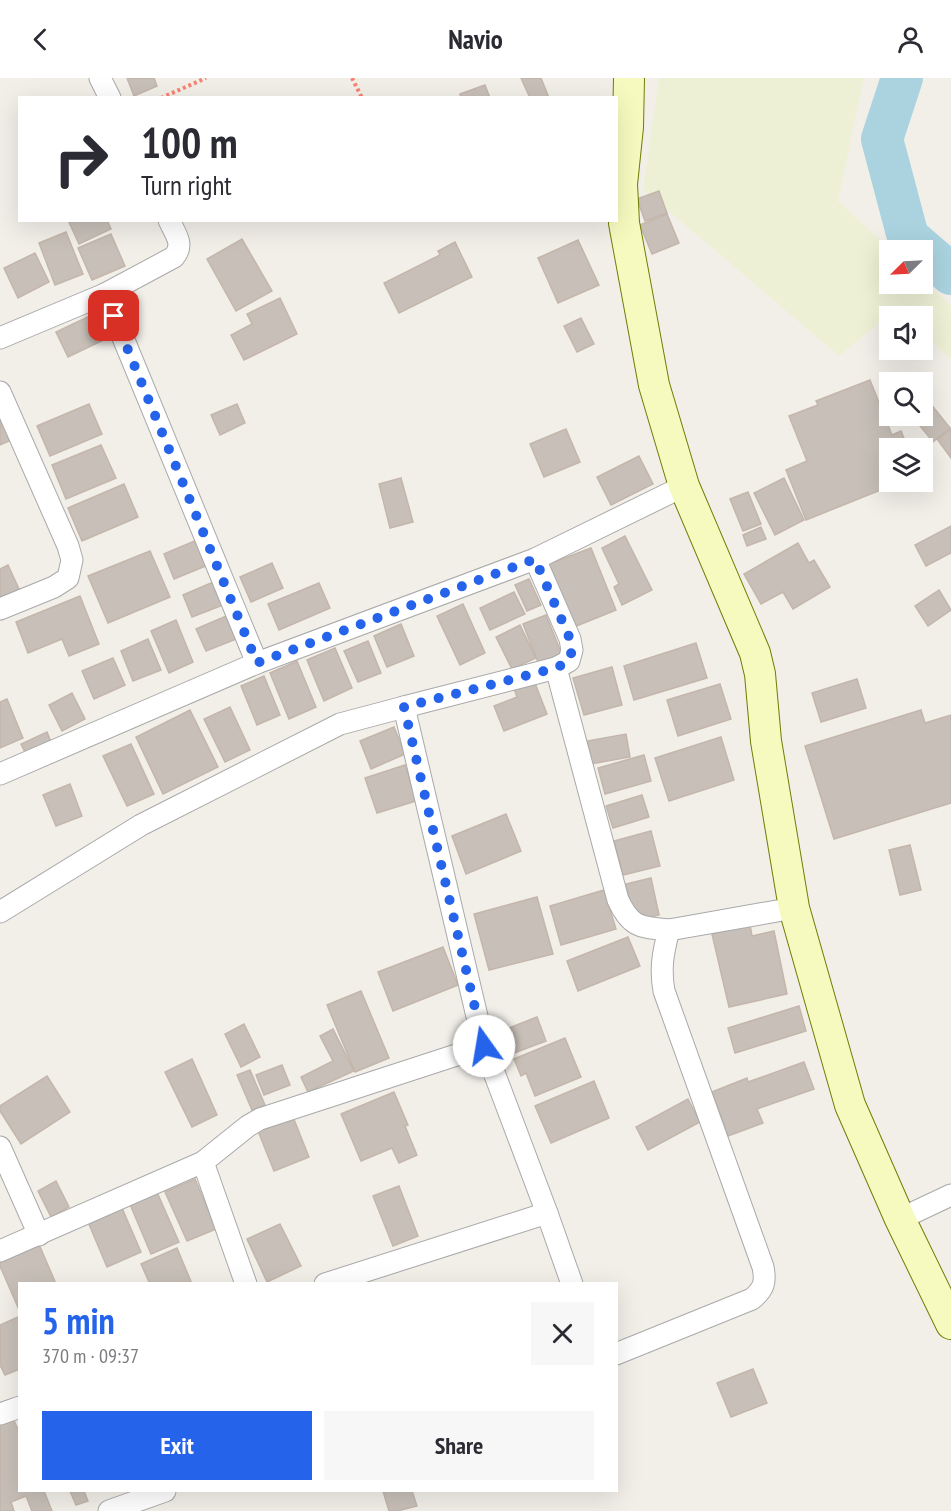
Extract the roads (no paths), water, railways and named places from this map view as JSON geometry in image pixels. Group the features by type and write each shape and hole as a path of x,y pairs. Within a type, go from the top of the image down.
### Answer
{"main road":[{"path":"629,78 628,127 622,184 624,224 654,386 684,486 755,653 760,674 766,741 794,908 850,1105 900,1219 951,1324"}],"street":[{"path":"100,78 109,96"},
{"path":"0,338 105,294 174,257 179,251 180,244 170,222"},
{"path":"105,294 257,663"},
{"path":"0,392 68,546 72,560 68,578 54,587 0,609"},
{"path":"0,774 257,663 535,559 684,486"},
{"path":"0,912 141,825 340,724 556,668 569,661 572,650 570,639 535,559"},
{"path":"556,668 618,900 623,912 634,925 669,930 794,908"},
{"path":"404,707 484,1046 571,1282"},
{"path":"618,1353 752,1299 762,1291 766,1281 763,1267 664,991 661,974 662,957 669,930"},
{"path":"0,1251 203,1162 260,1119 484,1046"},
{"path":"0,1147 39,1235"},
{"path":"203,1162 245,1282"},
{"path":"900,1219 951,1195"},
{"path":"331,1282 547,1213"},
{"path":"0,1414 18,1408"},
{"path":"109,1511 162,1492"}],"waterway":[{"path":"902,78 882,139 908,237 951,274"}]}
